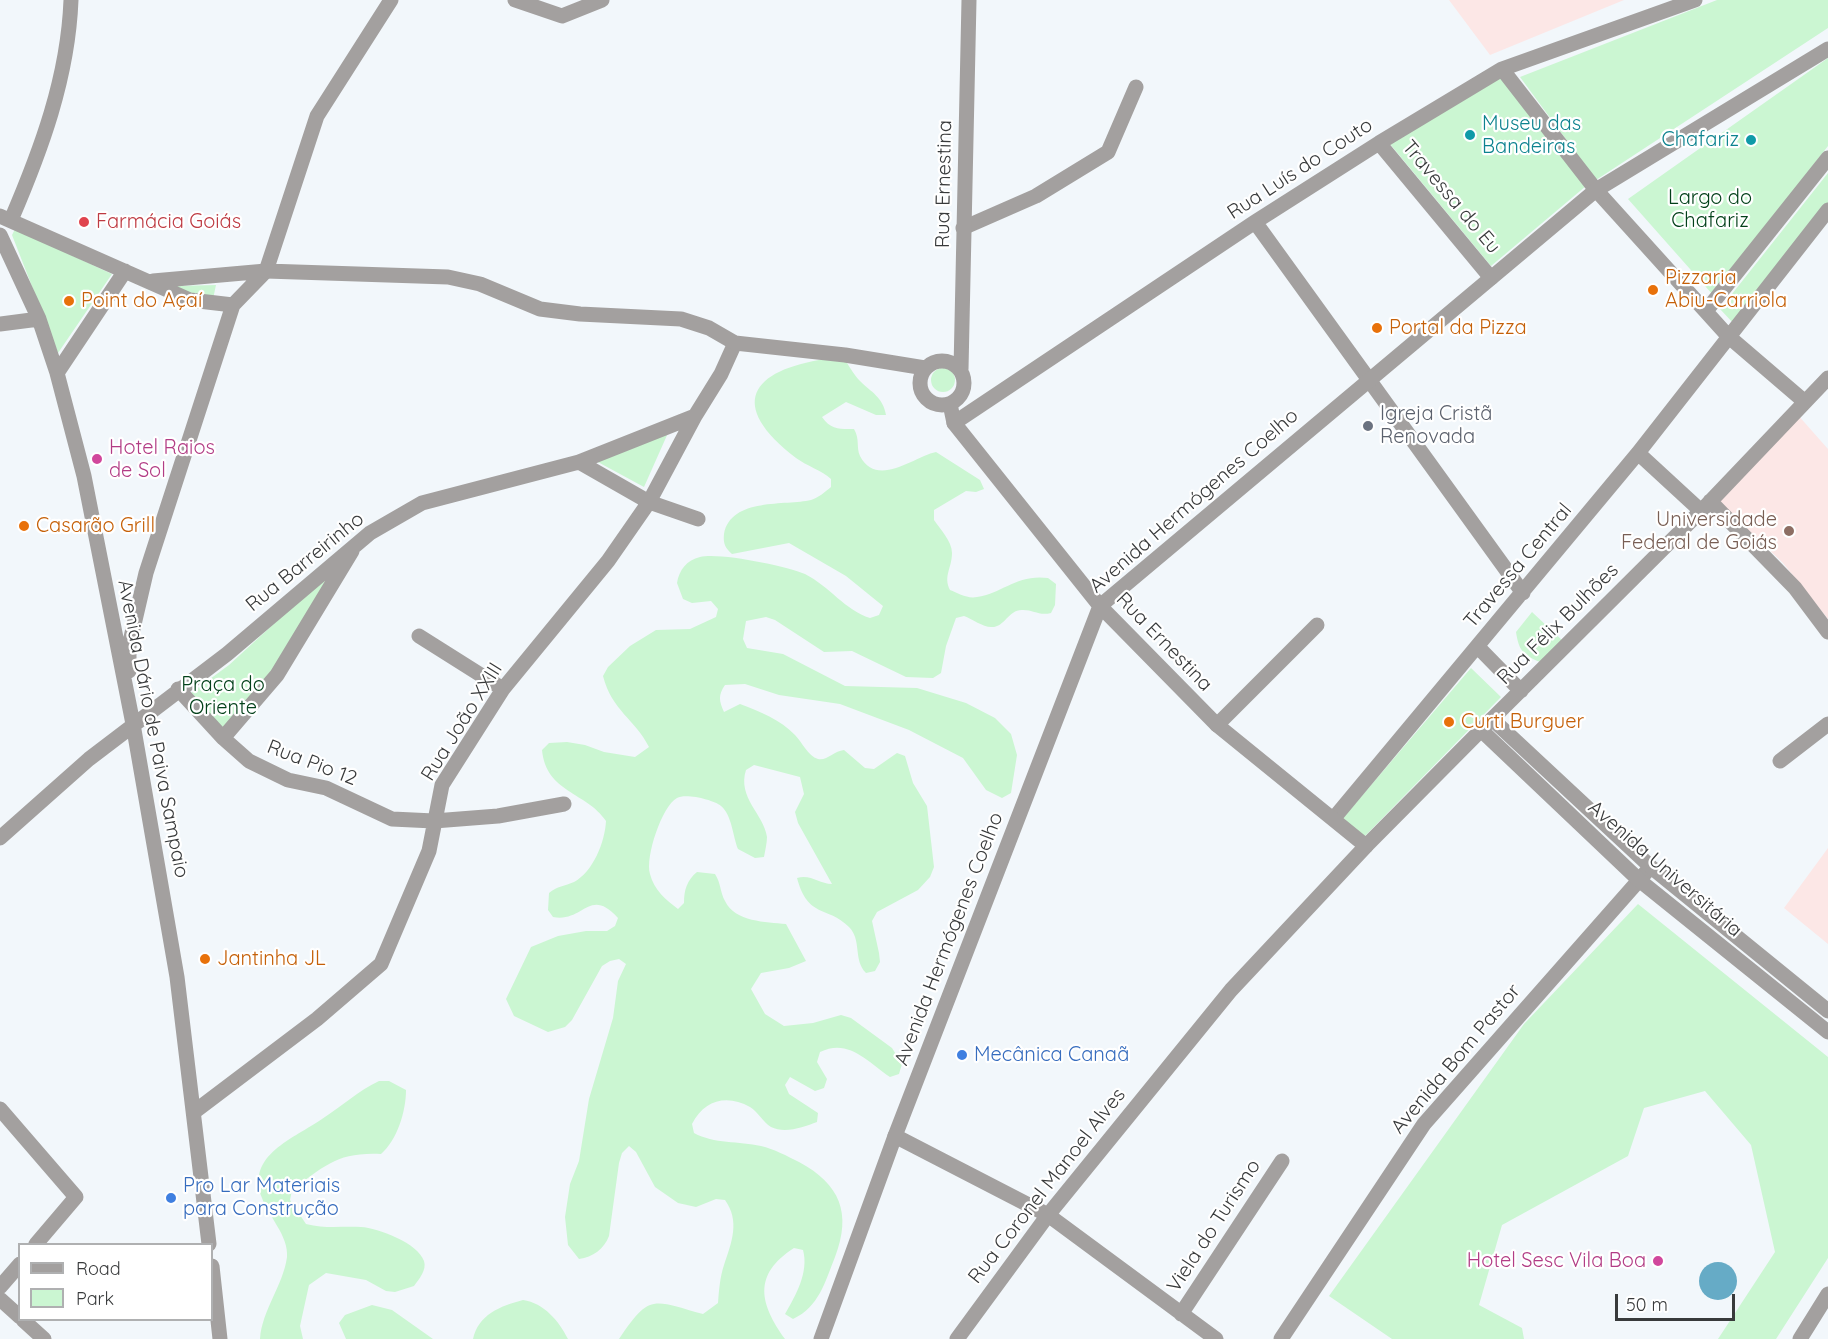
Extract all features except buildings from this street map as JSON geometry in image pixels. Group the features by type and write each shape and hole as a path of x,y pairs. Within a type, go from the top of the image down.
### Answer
{"street":[{"path":"71,0 70,39 43,143 5,218 190,300 233,305"},
{"path":"128,698 129,646 146,573 233,305 266,271 317,116 391,0"},
{"path":"515,0 562,16 602,0"},
{"name":"Rua Ernestina","path":"961,369 969,0"},
{"name":"Rua Luís do Couto","path":"954,423 1378,142 1502,69 1695,0"},
{"name":"Avenida Hermógenes Coelho","path":"821,1339 895,1136 1100,606 1596,190 1828,49"},
{"path":"1502,69 1596,190 1728,336 1805,402"},
{"path":"963,228 1036,196 1108,152 1136,87"},
{"name":"Travessa do Eu","path":"1378,142 1491,278"},
{"path":"1706,310 1828,158"},
{"name":"Travessa Central","path":"1334,818 1638,453 1828,210"},
{"path":"1255,222 1370,378 1523,593"},
{"name":"Avenida Dário de Paiva Sampaio","path":"0,235 39,319 57,373 84,476 133,724 177,977 209,1243"},
{"path":"57,373 125,271"},
{"path":"151,282 266,271 448,277 480,284 540,309 579,314 681,319 709,328 735,343 925,368"},
{"path":"0,324 39,319"},
{"name":"Rua João XXIII","path":"194,1112 317,1019 381,964 429,851 442,785 503,689 608,561 649,502 694,417 721,374 735,343"},
{"path":"936,361 950,361 961,369 966,381 964,393 950,404 932,404 922,394 919,381 925,368 936,361"},
{"name":"Rua Félix Bulhões","path":"1366,846 1706,506 1828,378"},
{"name":"Rua Ernestina","path":"950,404 954,423 1100,606 1217,726 1366,846"},
{"name":"Rua Barreirinho","path":"0,838 133,724 227,654 335,561 352,551 370,533 422,503 579,462 694,417"},
{"path":"1638,453 1706,506 1795,588 1828,632"},
{"path":"579,462 649,502 698,519"},
{"path":"222,738 277,675 352,551"},
{"path":"1217,726 1317,625"},
{"path":"419,636 503,689"},
{"path":"1478,647 1521,690"},
{"name":"Rua Pio 12","path":"178,689 222,738 249,761 288,780 326,788 392,819 434,821 498,816 564,804"},
{"path":"1780,760 1828,724"},
{"name":"Avenida Universitária","path":"1487,725 1652,867 1828,1011"},
{"name":"Avenida Universitária","path":"1487,725 1639,880 1828,1032"},
{"name":"Rua Coronel Manoel Alves","path":"957,1339 1048,1215 1231,990 1366,846"},
{"name":"Avenida Bom Pastor","path":"1281,1339 1424,1124 1652,867"},
{"path":"0,1108 75,1197 38,1243"},
{"path":"895,1136 1048,1215 1216,1339"},
{"name":"Viela do Turismo","path":"1181,1314 1282,1161"},
{"path":"0,1287 18,1266"},
{"path":"213,1275 220,1339"},
{"path":"1800,1339 1828,1294"},
{"path":"0,1299 18,1315"},
{"path":"24,1321 44,1339"}],"shaded area":[{"path":"1449,0 1624,0 1490,55"},
{"name":"Universidade Federal de Goiás","path":"1797,414 1828,449 1828,619 1783,563 1716,499"},
{"path":"1828,848 1828,944 1784,908"}],"green space":[{"path":"1717,0 1828,0 1828,28 1596,180 1520,77"},
{"name":"Largo do Chafariz","path":"1828,58 1828,146 1713,295 1628,199"},
{"path":"1501,77 1586,186 1491,266 1390,144"},
{"path":"1828,173 1828,206 1734,324 1720,309"},
{"path":"15,229 112,274 58,353 12,235"},
{"path":"216,285 213,299 176,289 175,286"},
{"path":"826,359 846,361 858,379 876,395 884,409 886,415 876,415 846,402 822,417 832,427 854,429 860,456 867,465 876,470 897,468 936,452 980,480 984,489 976,492 966,491 934,510 934,520 948,540 952,553 947,580 950,590 977,597 1019,581 1048,578 1056,584 1055,605 1051,613 1047,614 1018,610 996,627 985,626 964,616 956,618 946,646 941,673 933,678 906,677 852,651 824,652 775,620 766,617 746,621 743,639 747,648 783,654 845,686 917,688 966,703 995,718 1011,734 1017,755 1011,793 1002,798 986,790 963,758 909,730 840,704 779,695 745,684 725,685 720,698 724,712 740,704 769,716 789,730 808,752 818,759 824,759 844,750 865,768 874,769 897,753 905,756 913,783 927,806 934,867 930,877 918,890 877,912 872,921 880,962 875,971 866,973 860,962 853,932 841,920 812,906 801,891 797,878 807,877 832,884 798,823 795,812 804,794 800,777 754,765 746,770 745,789 767,837 764,857 755,858 738,849 728,815 721,806 687,796 677,798 671,803 656,833 650,856 650,874 661,894 678,909 684,903 691,878 697,872 715,874 723,898 730,908 752,920 786,924 806,961 789,968 761,973 751,989 765,1014 784,1026 813,1023 841,1015 851,1018 892,1048 902,1064 899,1074 890,1077 857,1053 840,1048 830,1048 820,1052 817,1062 827,1079 824,1088 815,1091 790,1077 785,1085 789,1094 818,1113 817,1122 794,1129 776,1129 768,1125 750,1107 725,1100 703,1109 692,1124 694,1133 702,1137 761,1146 799,1162 824,1180 839,1201 842,1213 840,1241 820,1293 809,1308 793,1319 785,1314 803,1275 803,1250 794,1248 781,1258 766,1279 764,1290 766,1302 776,1326 785,1339 619,1339 638,1314 654,1304 673,1306 703,1314 718,1303 722,1274 732,1240 732,1216 725,1200 716,1199 696,1207 678,1203 655,1187 636,1152 629,1146 622,1153 619,1163 607,1241 597,1252 579,1259 568,1245 565,1217 570,1184 579,1161 589,1099 613,1018 618,981 626,964 619,959 602,966 572,1020 565,1027 548,1032 514,1016 506,999 531,947 558,936 586,931 607,931 615,926 618,918 600,905 593,905 564,917 553,917 548,910 549,893 558,887 574,882 592,864 603,838 606,821 598,811 559,784 545,764 542,750 549,743 567,742 635,757 649,747 612,698 603,676 608,667 630,646 656,630 690,629 716,617 718,609 711,601 692,603 683,599 677,583 684,566 695,558 722,556 796,571 814,579 861,615 870,618 879,615 883,606 846,576 789,543 732,554 724,543 724,534 729,522 737,514 761,505 811,500 831,487 831,479 796,458 774,439 761,422 755,406 757,393 765,381 800,364"},
{"path":"943,368 952,371 955,380 952,389 943,392 934,389 931,380 934,371"},
{"path":"668,433 644,487 596,461"},
{"name":"Praça do Oriente","path":"340,563 275,666 221,732 191,693 229,665"},
{"path":"1532,612 1563,641 1540,662 1523,652 1516,632"},
{"path":"1471,668 1501,697 1364,837 1343,818"},
{"path":"1638,904 1828,1057 1828,1258 1776,1339 1718,1339 1775,1252 1751,1145 1705,1091 1644,1108 1628,1156 1502,1225 1479,1305 1522,1328 1524,1339 1392,1339 1329,1296 1524,1024"},
{"path":"379,1081 389,1081 406,1090 400,1125 387,1148 381,1154 353,1155 332,1162 292,1190 290,1200 306,1224 368,1228 387,1233 406,1243 420,1254 424,1261 422,1274 414,1286 395,1292 386,1291 366,1280 326,1273 309,1285 300,1326 303,1339 260,1339 264,1318 285,1268 287,1249 282,1234 262,1198 259,1183 260,1170 266,1159 287,1141"},
{"path":"523,1300 538,1305 550,1314 568,1339 473,1339 480,1324 491,1313"},
{"path":"372,1305 392,1310 433,1339 346,1339 339,1323 345,1315"}],"water":[{"path":"1718,1262 1732,1267 1737,1281 1732,1295 1718,1300 1704,1295 1699,1281 1704,1267"}],"place":[{"name":"Museu das Bandeiras","path":"1470,135"},
{"name":"Chafariz","path":"1751,140"},
{"name":"Farmácia Goiás","path":"84,222"},
{"name":"Pizzaria Abiu-Carriola","path":"1653,290"},
{"name":"Point do Açaí","path":"69,301"},
{"name":"Portal da Pizza","path":"1377,328"},
{"name":"Igreja Cristã Renovada","path":"1368,426"},
{"name":"Hotel Raios de Sol","path":"97,459"},
{"name":"Casarão Grill","path":"24,526"},
{"name":"Universidade Federal de Goiás","path":"1789,531"},
{"name":"Curti Burguer","path":"1449,722"},
{"name":"Jantinha JL","path":"205,959"},
{"name":"Mecânica Canaã","path":"962,1055"},
{"name":"Pro Lar Materiais para Construção","path":"171,1198"},
{"name":"Hotel Sesc Vila Boa","path":"1658,1261"}]}
